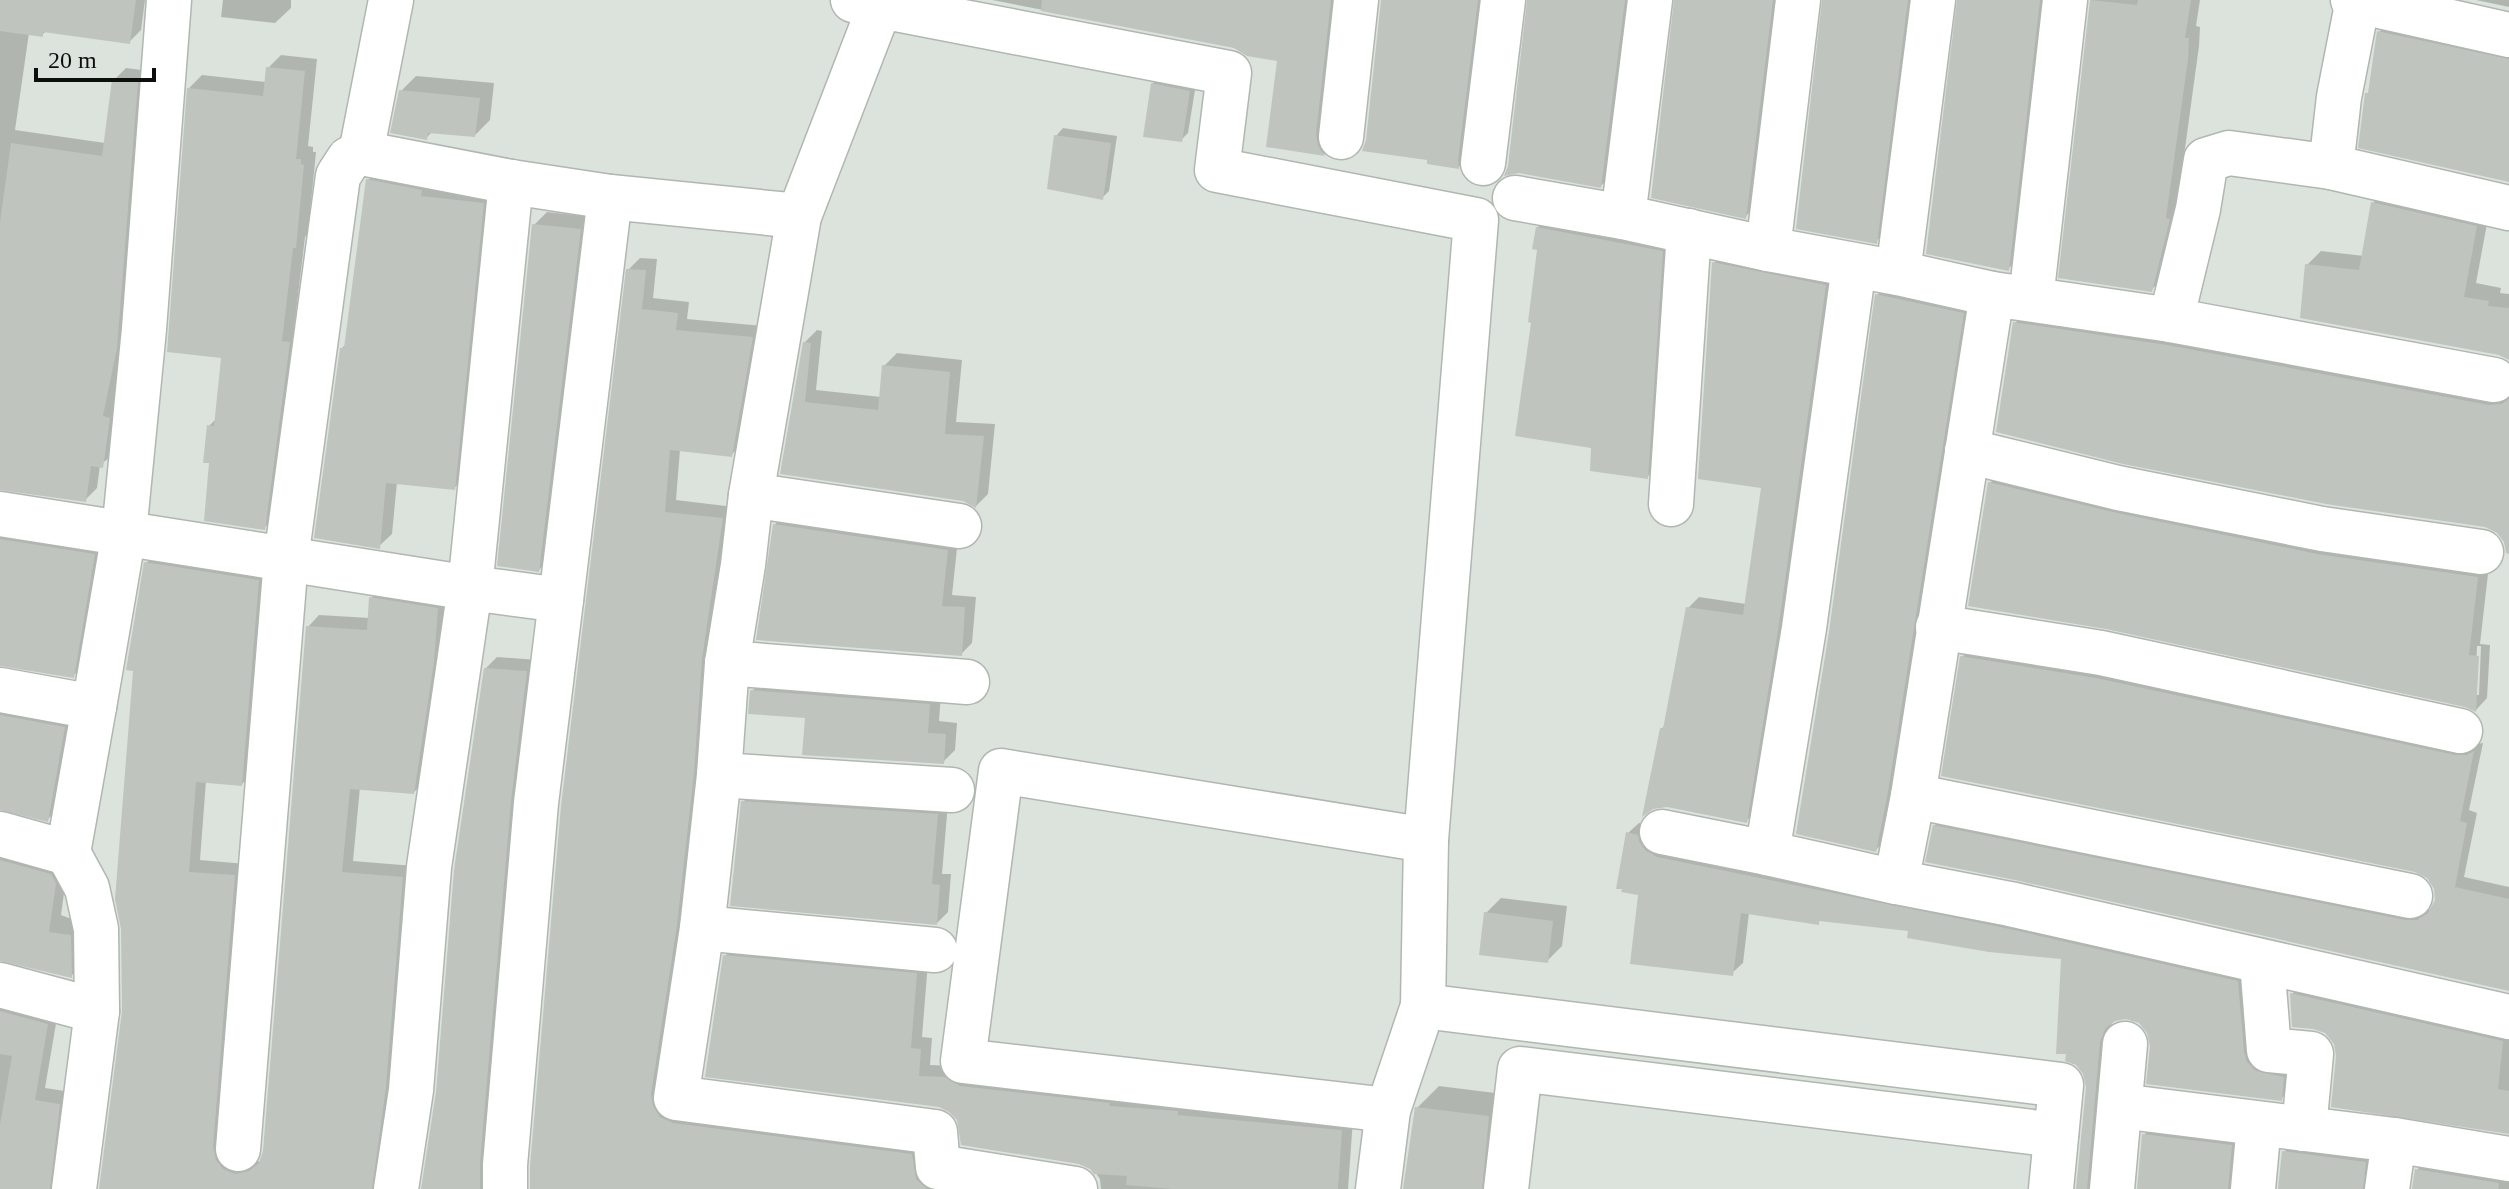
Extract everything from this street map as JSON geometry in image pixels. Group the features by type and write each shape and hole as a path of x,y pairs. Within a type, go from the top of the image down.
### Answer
{"street":[{"path":"74,1189 97,1011 96,929 87,888 68,853 124,533 144,329 169,0"},
{"path":"361,153 391,0"},
{"path":"1341,137 1356,0"},
{"path":"1483,163 1503,0"},
{"path":"1623,217 1650,0"},
{"path":"1768,249 1798,0"},
{"path":"1898,273 1933,0"},
{"path":"1896,882 1913,796 1967,451 2012,297 2065,0"},
{"path":"2331,167 2339,97 2356,0 2509,35"},
{"path":"1075,1189 938,1178 935,1132 676,1098 702,928 719,775 727,663 751,495 799,216 871,2 1229,73 1217,170 1476,220 1426,840 1423,1006 1388,1110 1378,1189"},
{"path":"238,1149 286,559 338,176 349,159 361,153 511,182 610,197 799,216"},
{"path":"2171,320 2198,209 2206,160 2229,153 2331,167 2509,208"},
{"path":"396,1189 411,1090 429,867 470,588 511,182"},
{"path":"505,1189 536,803 610,197"},
{"path":"1515,198 1623,217 2012,297 2171,320 2494,380"},
{"path":"1671,504 1689,231"},
{"path":"1767,853 1804,628 1854,266"},
{"path":"1967,451 2118,488 2322,529 2481,552"},
{"path":"751,495 959,526"},
{"path":"0,514 561,600"},
{"path":"1938,627 2101,653 2460,731"},
{"path":"727,663 967,682"},
{"path":"0,690 94,707"},
{"path":"1388,1110 963,1061 1001,771 1426,840"},
{"path":"719,775 952,790"},
{"path":"1913,796 2410,896"},
{"path":"1662,832 2010,904 2509,1017"},
{"path":"0,834 68,853"},
{"path":"702,928 935,950"},
{"path":"2262,962 2269,1050 2311,1054 2304,1129"},
{"path":"0,985 97,1011"},
{"path":"1423,1006 2061,1085 2051,1189"},
{"path":"1506,1189 1526,1019"},
{"path":"2112,1189 2125,1044"},
{"path":"1520,1069 2056,1135"},
{"path":"2120,1106 2394,1140 2509,1159"},
{"path":"2253,1189 2259,1124"},
{"path":"2387,1189 2394,1140"}],"building":[{"path":"0,0 136,0 130,44 43,32 43,37 0,31"},
{"path":"1042,0 1331,0 1316,134 1318,146 1325,156 1266,147 1277,61 1247,56 1234,48 1041,11"},
{"path":"1381,0 1478,0 1459,169 1427,164 1427,160 1362,151 1366,140"},
{"path":"1527,0 1625,0 1601,188 1519,173 1504,176 1508,166"},
{"path":"1674,0 1773,0 1746,219 1651,198"},
{"path":"1822,0 1908,0 1877,244 1796,229"},
{"path":"1957,0 2040,0 2009,271 1926,254"},
{"path":"2090,0 2137,5 2138,0 2191,0 2185,38 2189,38 2188,59 2166,218 2170,219 2152,292 2058,278"},
{"path":"2377,31 2509,59 2509,182 2358,148"},
{"path":"266,67 305,71 296,159 301,159 304,165 282,341 290,342 265,530 204,521 209,463 203,463 207,425 214,426 221,358 167,352 187,88 263,96"},
{"path":"112,79 138,82 117,348 103,416 110,418 103,468 91,466 86,502 0,490 0,222 11,143 102,156"},
{"path":"1151,83 1190,91 1182,142 1143,137"},
{"path":"399,90 480,98 475,137 428,133 427,140 390,133"},
{"path":"1054,135 1111,143 1103,200 1047,189"},
{"path":"366,179 422,190 421,196 484,203 455,490 386,483 380,549 314,538 340,348 344,348"},
{"path":"2371,202 2477,226 2464,297 2489,301 2488,306 2509,308 2509,360 2499,355 2300,318 2305,264 2359,270"},
{"path":"532,224 581,229 539,572 497,566"},
{"path":"1536,227 1663,251 1648,479 1590,471 1591,448 1515,436 1531,323 1528,322 1537,250 1532,249"},
{"path":"1712,262 1826,285 1779,624 1747,823 1667,807 1653,809 1642,817 1660,728 1663,729 1686,607 1743,615 1761,488 1698,479"},
{"path":"626,269 646,270 642,309 678,313 676,330 753,337 732,457 670,450 665,512 723,518 702,659 694,773 677,925 651,1094 653,1106 660,1117 673,1123 912,1154 916,1179 927,1189 530,1189 561,806"},
{"path":"1875,294 1964,313 1876,852 1796,834 1829,632"},
{"path":"2013,322 2167,345 2489,405 2502,404 2509,399 2509,554 2497,533 2485,527 2326,504 2123,464 1996,432"},
{"path":"803,342 811,343 805,402 878,410 882,365 950,372 945,434 984,436 976,508 963,501 780,474"},
{"path":"1988,482 2113,512 2317,554 2478,577 2469,655 2479,656 2476,712 2465,707 2106,629 1968,606"},
{"path":"773,524 948,550 942,606 965,607 962,656 756,640"},
{"path":"0,539 95,554 74,678 0,666"},
{"path":"144,562 259,580 242,786 196,782 189,872 235,875 213,1147 216,1160 223,1169 235,1174 249,1171 259,1163 263,1151 306,626 367,630 369,597 438,608 434,662 414,794 350,789 342,872 403,877 386,1087 372,1189 99,1189 122,1011 121,929 115,899 133,671 126,670"},
{"path":"1960,656 2096,678 2455,755 2467,755 2474,751 2460,821 2467,823 2455,887 2509,899 2509,991 1925,862 1933,825 2405,920 2417,920 2428,913 2435,900 2434,889 2427,878 2415,872 1941,776"},
{"path":"484,668 527,671 511,801 480,1189 421,1189 436,1092 454,870"},
{"path":"750,690 930,704 928,733 946,734 944,764 802,755 805,718 748,714"},
{"path":"0,715 65,727 48,822 0,810"},
{"path":"741,801 938,814 932,884 940,885 937,925 730,906"},
{"path":"1626,832 1638,835 1645,850 1657,857 2005,928 2238,981 2247,1062 2256,1071 2284,1077 2282,1101 2146,1084 2150,1046 2147,1033 2139,1023 2126,1019 2115,1021 2105,1029 2100,1042 2087,1189 2076,1189 2086,1087 2083,1074 2076,1065 2065,1061 2066,1054 2056,1054 2061,959 1989,952 1907,938 1908,931 1819,921 1819,925 1741,913 1733,976 1630,964 1638,895 1616,889"},
{"path":"0,860 51,874 56,883 49,932 71,935 72,978 0,961"},
{"path":"1484,912 1553,921 1548,963 1479,955"},
{"path":"723,955 917,973 911,1048 921,1049 919,1076 945,1077 960,1086 1110,1103 1109,1106 1178,1111 1178,1115 1342,1130 1338,1189 1173,1189 1126,1185 1127,1176 1094,1174 1079,1164 961,1145 957,1120 939,1107 705,1077"},
{"path":"2290,993 2503,1041 2498,1089 2509,1091 2509,1134 2331,1107 2336,1056 2334,1044 2325,1033 2292,1027"},
{"path":"0,1011 48,1024 35,1100 60,1104 50,1189 0,1189 0,1125 12,1056 0,1054"},
{"path":"1415,1107 1489,1116 1482,1189 1403,1189"},
{"path":"2142,1134 2232,1145 2228,1189 2137,1189"},
{"path":"2282,1151 2366,1162 2363,1189 2278,1189"},
{"path":"2415,1169 2499,1183 2498,1189 2412,1189"}]}
